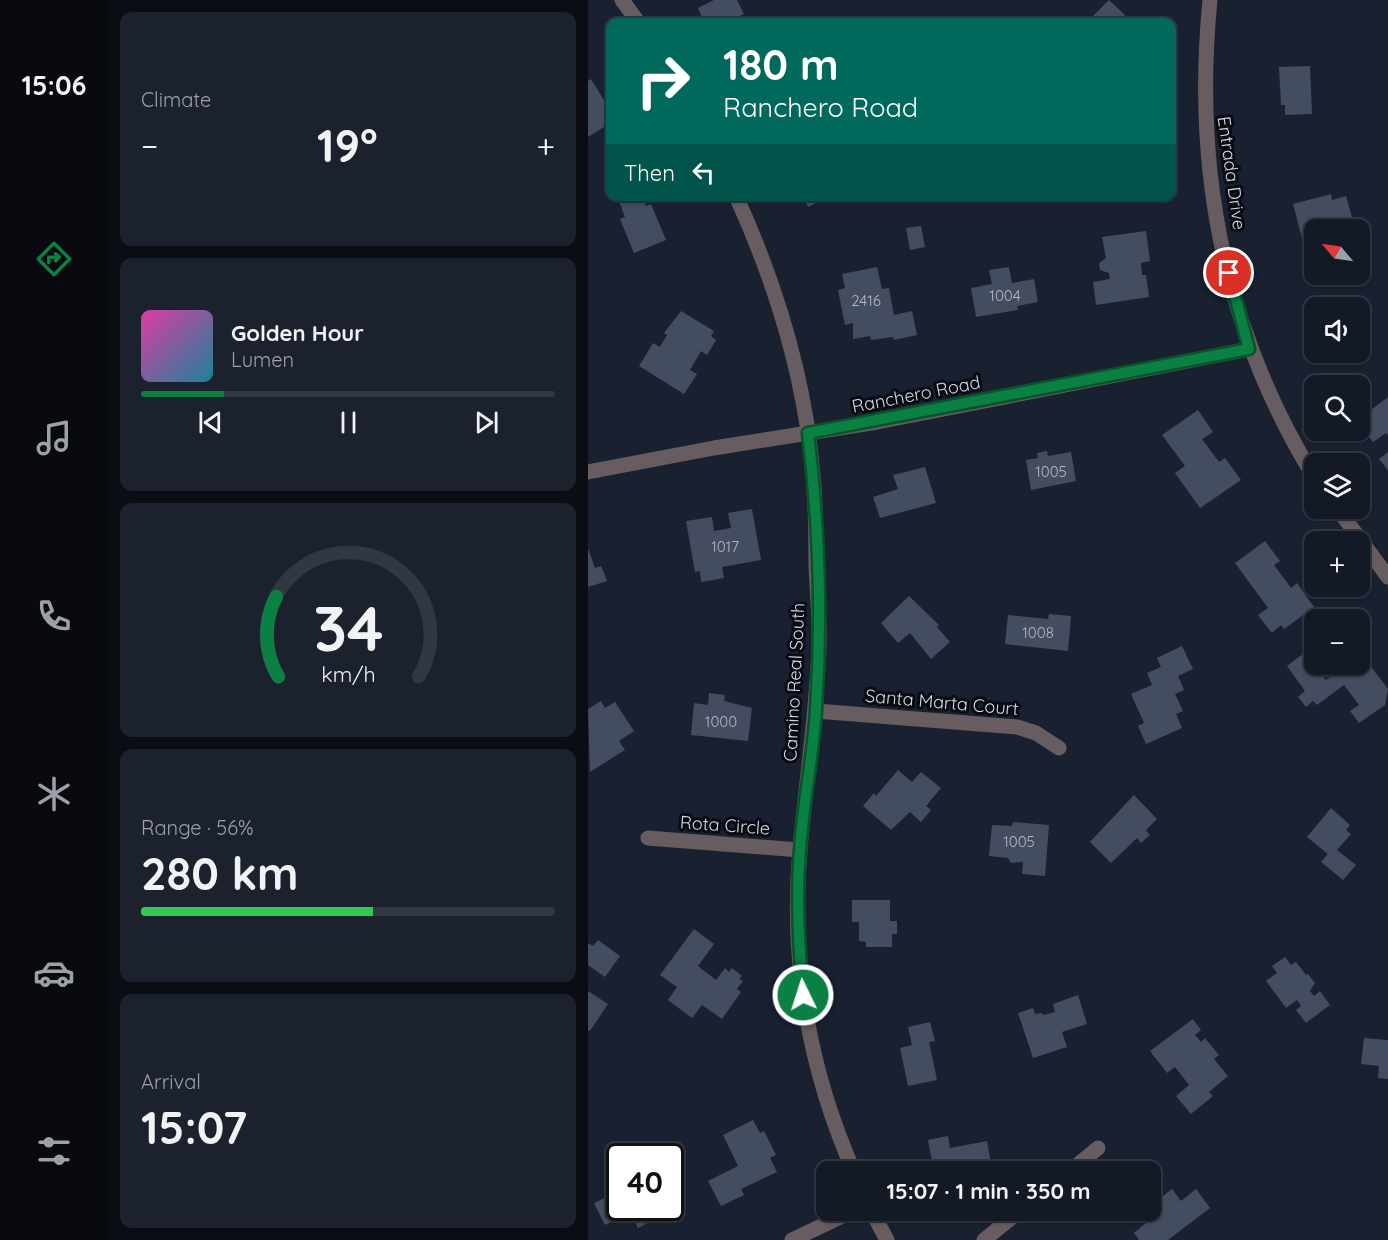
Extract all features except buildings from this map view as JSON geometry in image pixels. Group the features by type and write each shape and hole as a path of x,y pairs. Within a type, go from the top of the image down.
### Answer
{"street":[{"path":"622,0 635,18"},
{"name":"Entrada Drive","path":"1209,0 1204,61 1204,109 1209,167 1220,238 1249,349 1275,408 1304,459"},
{"name":"Camino Real South","path":"738,201 779,305 796,366 814,476 819,642 816,711 800,850 797,924 803,995 821,1082 850,1161"},
{"name":"Ranchero Road","path":"588,472 808,433 1249,349"},
{"path":"1345,519 1388,576"},
{"name":"Santa Marta Court","path":"816,711 1017,727 1036,733 1059,748"},
{"name":"Rota Circle","path":"648,838 800,850"},
{"path":"1082,1161 1098,1148"},
{"path":"792,1240 832,1221"},
{"path":"877,1221 887,1240"},
{"path":"984,1240 1007,1221"}],"route":[{"path":"803,995 797,924 800,850 814,736 819,642 814,476 808,433 877,422 1249,349 1229,273"}]}
